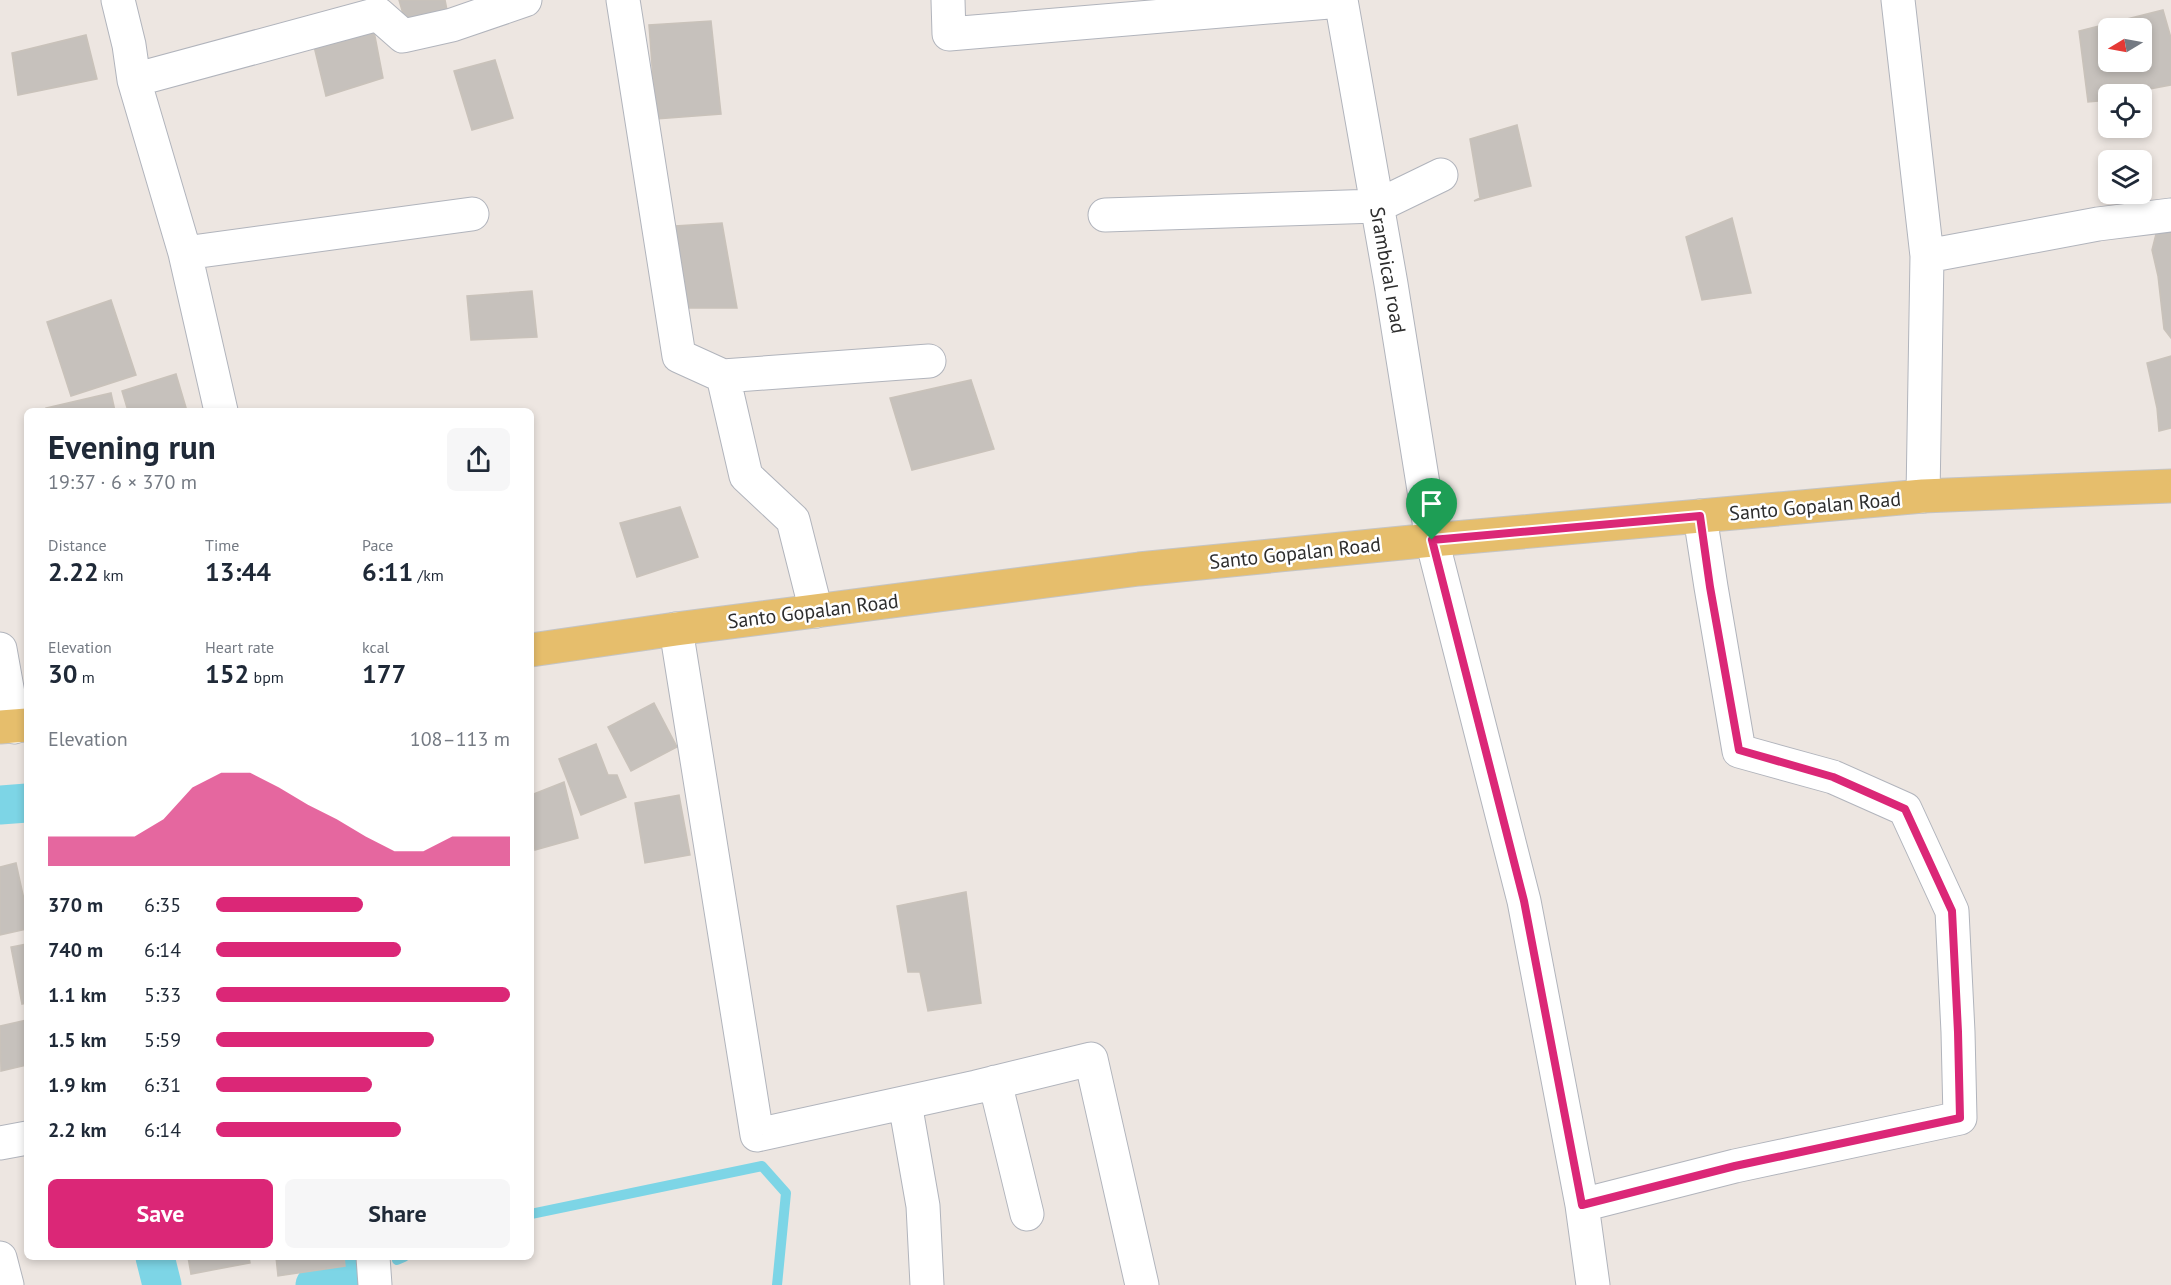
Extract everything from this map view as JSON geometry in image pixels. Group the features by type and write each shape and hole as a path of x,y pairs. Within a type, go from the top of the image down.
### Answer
{"main road":[{"name":"Santo Gopalan Road","path":"534,650 676,628 1139,569 1923,496 2171,486"}],"street":[{"path":"118,0 129,45 134,80 185,253 220,408"},
{"path":"134,80 378,14 403,36 452,25 525,0"},
{"path":"623,0 679,356 723,376 929,361"},
{"path":"948,0 949,34 1341,1"},
{"path":"1898,0 1927,256 1923,496"},
{"name":"Srambical road","path":"1341,1 1432,540 1524,901 1582,1205 1593,1285"},
{"path":"1105,216 1377,206 1441,176"},
{"path":"185,253 472,214"},
{"path":"1927,256 2098,224 2171,215"},
{"path":"723,376 746,476 793,520 816,611"},
{"path":"1582,1205 1735,1166 1960,1118 1952,911 1905,809 1833,777 1739,750 1710,587 1700,516"},
{"path":"676,628 757,1135 1091,1059 1142,1285"},
{"path":"0,650 14,726"},
{"path":"995,1082 1027,1214"},
{"path":"905,1102 923,1206 927,1285"},
{"path":"0,1143 24,1139"},
{"path":"0,1258 7,1285"},
{"path":"373,1260 375,1285"}],"building":[{"path":"399,0 445,0 448,15 406,24"},
{"path":"2163,10 2171,38 2171,85 2152,89 2152,84 2098,84 2098,101 2088,102 2079,31 2098,26 2098,72 2152,72 2152,18 2131,18"},
{"path":"372,21 383,78 326,96 312,38"},
{"path":"711,21 721,114 656,119 649,25"},
{"path":"86,35 97,79 18,95 12,53"},
{"path":"495,60 513,118 472,130 454,71"},
{"path":"1517,125 1531,186 1474,201 1480,198 1470,139"},
{"path":"1732,218 1751,293 1702,300 1686,237"},
{"path":"2171,220 2171,338 2164,329 2158,276 2152,250 2158,226"},
{"path":"722,223 737,308 685,308 675,226"},
{"path":"532,291 537,337 471,340 467,296"},
{"path":"111,300 136,375 71,396 47,322"},
{"path":"2171,356 2171,428 2159,431 2157,408 2147,363"},
{"path":"176,374 186,408 127,408 122,391"},
{"path":"971,380 994,449 912,470 890,398"},
{"path":"111,393 114,408 46,408"},
{"path":"680,507 698,557 637,577 620,523"},
{"path":"654,703 677,747 631,771 608,727"},
{"path":"596,744 608,775 617,775 626,797 581,815 559,759"},
{"path":"564,782 578,838 535,850 534,794"},
{"path":"679,795 690,855 645,863 635,803"},
{"path":"16,863 24,899 24,930 0,935 0,867"},
{"path":"966,892 981,1003 928,1011 920,972 908,972 897,906"},
{"path":"24,945 24,1004 22,1004 11,947"},
{"path":"24,1021 24,1066 1,1071 0,1026"},
{"path":"189,1260 250,1260 250,1263 191,1274"},
{"path":"276,1260 344,1260 345,1266 278,1276"}],"waterway":[{"path":"0,805 24,803"},
{"path":"534,1213 762,1166 786,1193 777,1285"},
{"path":"156,1260 162,1285"},
{"path":"315,1285 354,1274"}],"route":[{"path":"1700,516 1710,587 1739,750 1833,777 1905,809 1952,911 1960,1118 1735,1166 1582,1205 1524,901 1432,540 1700,516"}]}
